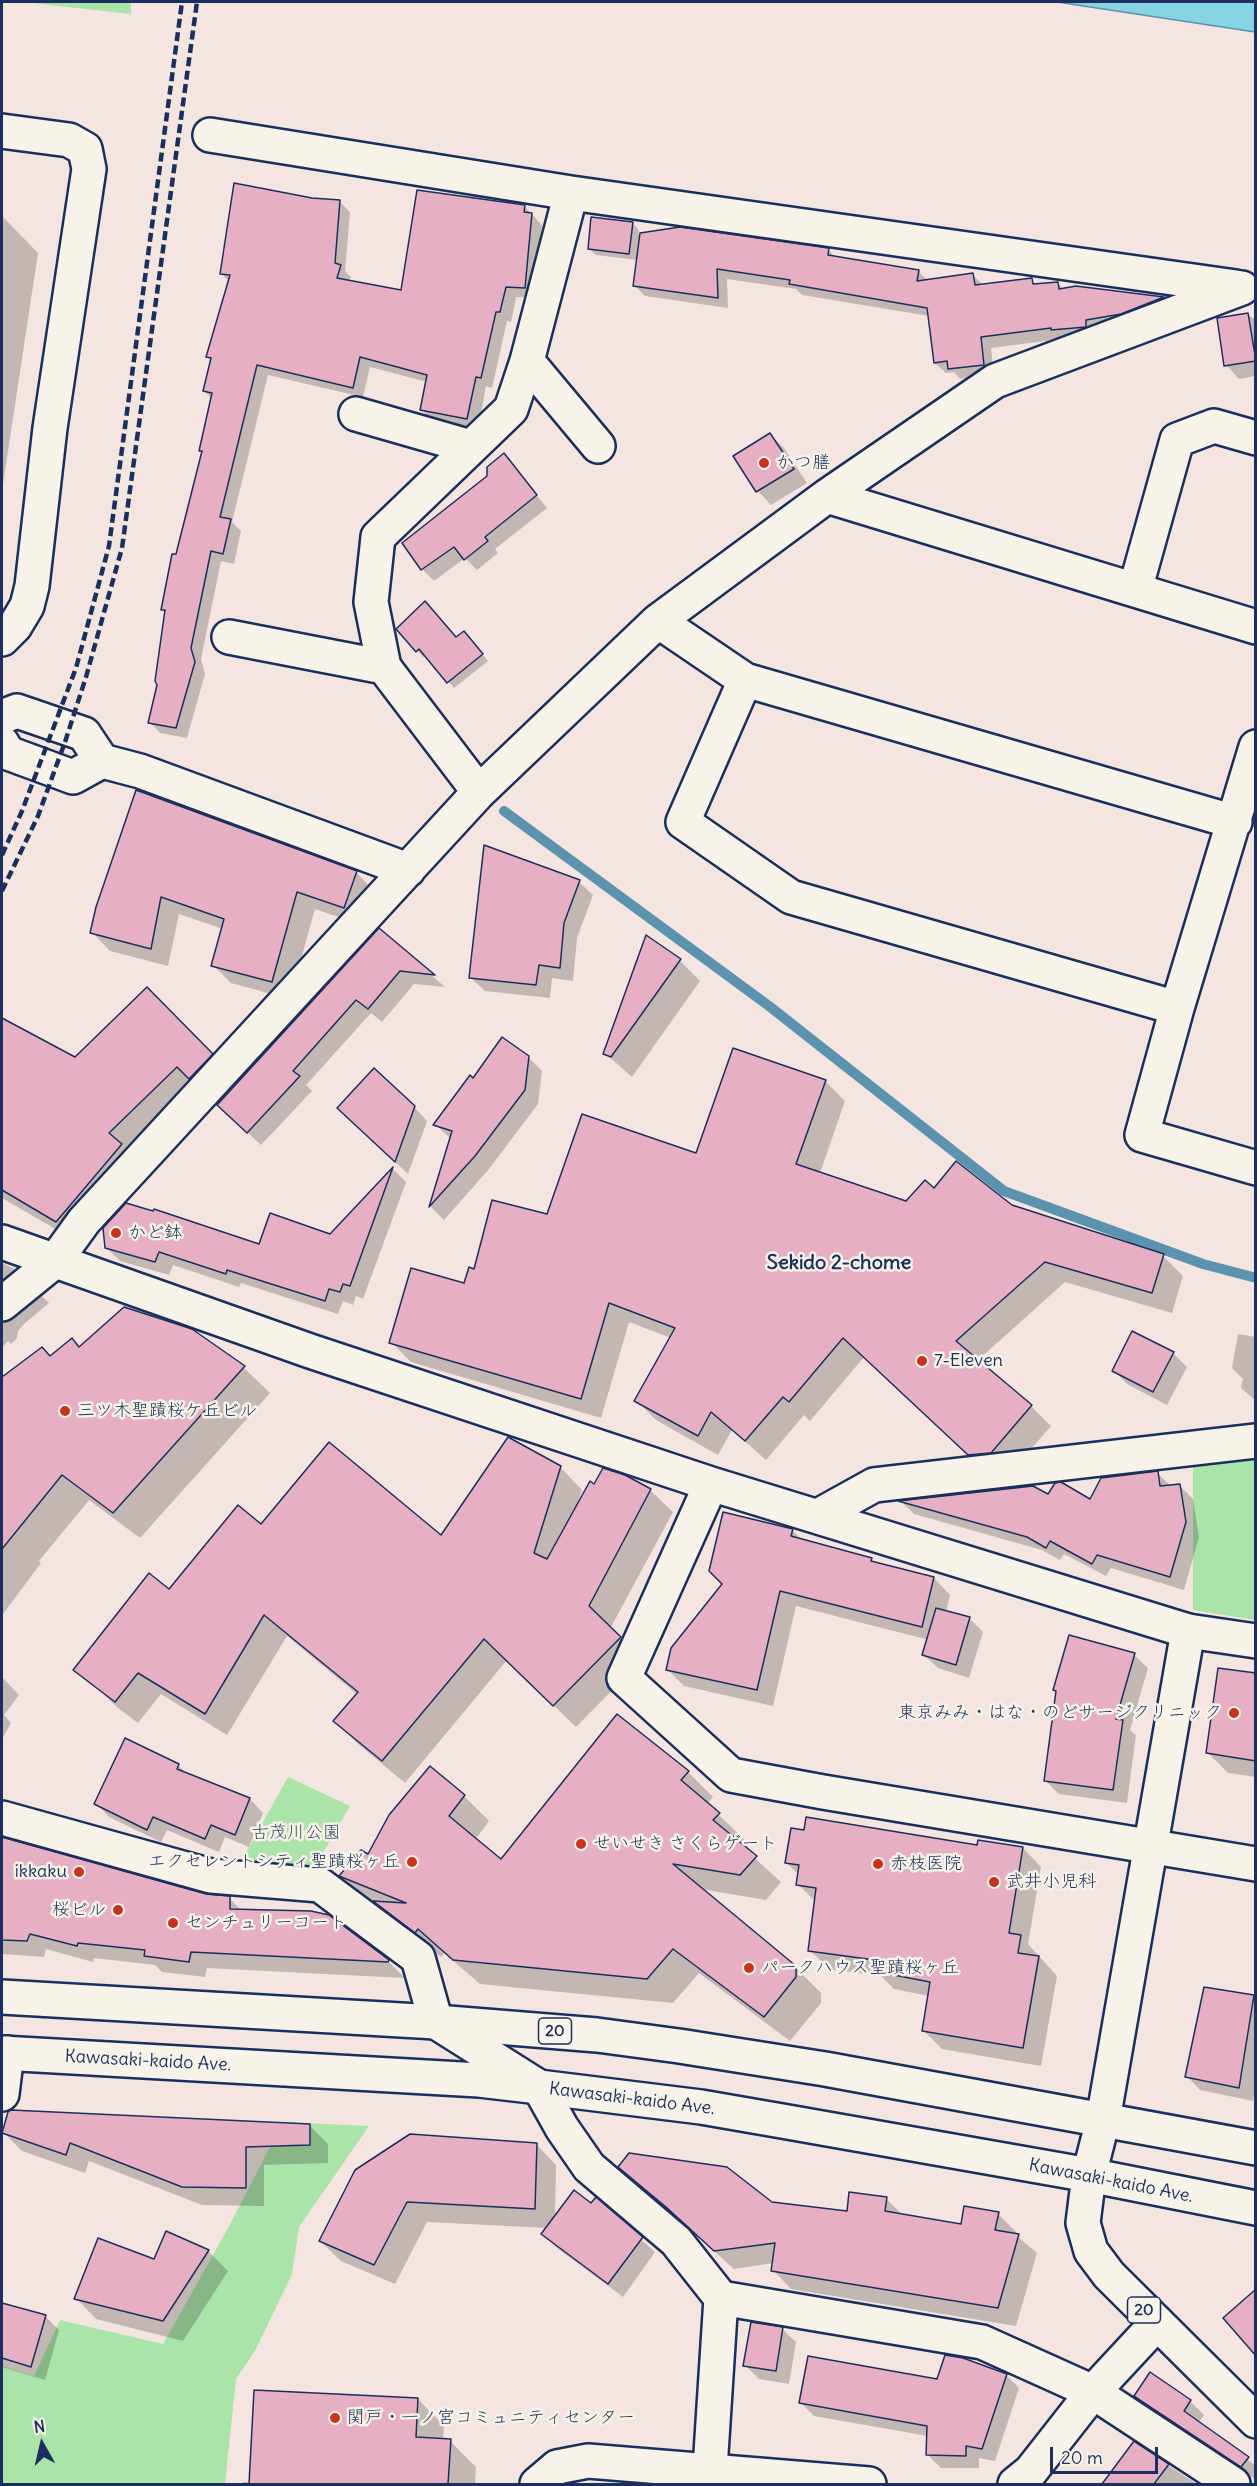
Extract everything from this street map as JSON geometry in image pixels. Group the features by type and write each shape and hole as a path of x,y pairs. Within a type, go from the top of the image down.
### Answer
{"street":[{"path":"2,131 69,140 85,149 89,169 50,428 32,586 27,606 15,626 2,639"},
{"path":"210,135 571,193 1249,289"},
{"path":"479,792 384,667 371,602 378,537 511,409 527,361 571,193"},
{"path":"2,1304 55,1261 84,1221 479,792 658,621 827,496 995,381 1249,289"},
{"path":"527,361 598,446"},
{"path":"356,414 471,447"},
{"path":"1135,590 1177,440 1214,426 1256,438"},
{"path":"827,496 1256,627"},
{"path":"658,621 745,680 1235,822"},
{"path":"229,637 384,667"},
{"path":"745,680 683,822 791,897 1177,1008"},
{"path":"2,717 17,711 84,734 102,761 140,771 408,870"},
{"path":"2,743 8,753 73,777 102,761"},
{"path":"1256,747 1177,1008 1142,1135 1256,1168"},
{"path":"2,1242 310,1351 711,1484 1188,1631 1256,1641"},
{"path":"818,1516 874,1485 1256,1441"},
{"path":"711,1484 624,1678 731,1775 1256,1864"},
{"path":"1103,2120 1188,1631"},
{"path":"2,1818 211,1876 320,1885 418,1958 436,2022 539,2087 562,2128 588,2167 676,2241 722,2298 982,2342 1092,2392 1233,2484"},
{"name":"20","path":"2,1997 436,2022 597,2035 825,2069 1256,2148"},
{"path":"2,2094 4,2053"},
{"name":"Kawasaki-kaido Ave.","path":"4,2053 479,2080 539,2087 712,2109 1089,2175 1256,2208"},
{"name":"20","path":"1103,2120 1089,2175 1083,2223 1091,2251 1109,2275 1256,2421"},
{"path":"710,2469 722,2298"},
{"path":"1015,2484 1030,2471 1092,2392 1157,2323"},
{"path":"537,2484 557,2467 581,2461 710,2469 870,2484"}],"green space":[{"path":"22,2 131,2 131,14"},
{"path":"1255,1459 1255,1620 1193,1610 1193,1466"},
{"name":"古茂川公園","path":"288,1777 350,1806 313,1870 242,1860"},
{"path":"283,2122 369,2126 299,2227 292,2274 256,2349 236,2379 225,2484 2,2484 2,2366 34,2376 60,2320 163,2344 228,2228"}],"water":[{"path":"1057,2 1255,2 1255,32"}],"building":[{"path":"234,183 312,198 340,200 335,263 341,265 337,278 401,290 417,190 525,205 524,212 532,213 525,288 506,287 500,312 496,312 481,378 476,377 467,419 420,410 427,375 360,357 353,388 257,365 220,517 231,519 223,554 211,551 191,648 195,662 176,728 148,723 157,685 155,681 165,610 161,610 172,554 176,554 202,451 199,451 212,393 203,391 211,358 206,357 230,275 220,274"},
{"path":"591,217 633,222 629,254 588,249"},
{"path":"680,227 829,248 828,255 919,270 917,281 973,273 975,285 1032,278 1033,284 1058,282 1059,289 1076,286 1164,297 1121,314 1086,320 1086,327 1051,330 1051,328 981,337 984,365 948,369 947,361 934,363 927,308 789,284 790,280 717,269 718,298 633,286 640,233"},
{"path":"1248,313 1256,361 1224,366 1217,318"},
{"name":"かつ膳","path":"770,433 794,469 756,492 733,456"},
{"path":"504,453 537,495 485,537 488,541 464,560 454,547 421,570 402,543 487,476 487,467"},
{"path":"425,601 456,637 464,631 483,654 447,683 419,649 416,652 396,629"},
{"path":"136,790 357,871 344,908 297,892 272,982 211,966 224,919 161,897 151,949 90,933 96,907"},
{"path":"484,845 580,880 564,923 560,968 539,965 536,985 469,978"},
{"path":"379,928 435,975 400,971 368,1009 356,1000 293,1071 300,1076 247,1133 217,1105"},
{"path":"646,935 681,959 611,1057 603,1054"},
{"path":"147,987 213,1054 189,1079 177,1067 109,1133 122,1144 56,1222 2,1190 2,1018 75,1057"},
{"path":"502,1037 529,1056 525,1090 475,1156 429,1207 452,1131 433,1125 470,1075 473,1078"},
{"path":"733,1048 826,1080 796,1164 906,1201 925,1180 934,1188 956,1161 1012,1205 1164,1254 1152,1293 1045,1262 956,1341 1032,1405 991,1453 968,1455 843,1338 789,1402 783,1397 745,1441 711,1412 698,1436 634,1401 675,1328 609,1303 581,1399 389,1343 411,1268 464,1283 469,1267 474,1269 492,1200 547,1214 582,1114 696,1153"},
{"path":"374,1068 415,1106 395,1162 337,1108"},
{"path":"393,1167 350,1286 343,1284 340,1292 329,1289 325,1301 227,1270 226,1274 159,1252 155,1262 105,1248 103,1228 126,1203 153,1211 154,1209 259,1244 270,1213 330,1234"},
{"path":"124,1307 192,1329 245,1366 113,1513 62,1475 2,1549 2,1377 42,1347 50,1356 72,1338 79,1347"},
{"path":"1132,1331 1174,1352 1153,1392 1112,1371"},
{"path":"508,1437 561,1466 534,1553 547,1559 590,1481 594,1484 603,1468 625,1475 651,1489 589,1606 621,1637 553,1706 484,1639 382,1761 333,1721 358,1692 264,1615 205,1714 138,1673 115,1702 73,1670 149,1573 169,1589 238,1505 261,1524 329,1442 441,1535"},
{"path":"1158,1471 1160,1486 1180,1484 1186,1522 1170,1577 1097,1555 1092,1564 1050,1541 1046,1548 1027,1537 898,1501 1033,1486 1048,1494 1055,1483 1061,1482 1090,1499 1101,1478"},
{"path":"723,1512 793,1529 791,1536 872,1558 871,1561 934,1577 922,1627 780,1591 757,1690 666,1670 671,1648 722,1584 709,1571"},
{"path":"936,1608 970,1617 956,1665 922,1655"},
{"path":"1069,1635 1135,1653 1116,1719 1123,1720 1113,1790 1044,1781 1056,1691 1053,1690"},
{"name":"東京みみ・はな・のどサージクリニック","path":"1218,1668 1256,1673 1256,1761 1206,1753"},
{"path":"617,1714 689,1771 681,1780 720,1813 713,1820 757,1856 740,1875 673,1864 796,1966 796,1977 764,2017 673,1949 647,1979 453,1960 418,1929 415,1933 373,1901 406,1903 339,1876 361,1850 368,1854 389,1815 430,1766 465,1795 449,1816 501,1859"},
{"path":"125,1738 179,1764 177,1769 250,1798 235,1835 211,1825 205,1839 153,1817 147,1830 94,1804"},
{"path":"806,1817 977,1845 978,1840 1023,1847 1009,1933 1021,1935 1018,1953 1039,1956 1023,2048 922,2031 930,1982 873,1971 875,1960 808,1951 816,1888 796,1885 799,1865 785,1863 791,1828 804,1830"},
{"path":"2,1837 206,1894 230,1896 230,1909 311,1911 329,1915 389,1960 388,1962 191,1952 189,1962 144,1956 145,1950 78,1943 77,1946 30,1934 27,1941 2,1940"},
{"path":"1204,1987 1254,1995 1239,2088 1185,2077"},
{"path":"11,2110 310,2124 310,2145 246,2147 246,2188 182,2187 70,2143 66,2155 2,2133 8,2112"},
{"path":"410,2134 537,2143 535,2209 407,2202 374,2265 319,2241 355,2170"},
{"path":"629,2153 727,2167 772,2202 847,2211 849,2192 887,2197 885,2211 961,2224 964,2206 999,2212 995,2230 1019,2234 998,2308 771,2271 775,2243 714,2251 618,2167"},
{"path":"574,2190 591,2203 596,2197 643,2237 608,2284 541,2234"},
{"path":"166,2231 209,2250 163,2321 74,2299 98,2238 154,2259"},
{"path":"1256,2289 1256,2356 1223,2318"},
{"path":"2,2303 46,2315 31,2367 2,2358"},
{"path":"751,2322 783,2327 776,2371 743,2366"},
{"path":"945,2355 963,2358 1007,2374 982,2449 966,2446 966,2456 926,2455 927,2426 799,2403 808,2356 937,2379"},
{"path":"1150,2372 1191,2400 1184,2411 1249,2457 1241,2467 1134,2396"},
{"name":"関戸・一ノ宮コミュニティセンター","path":"254,2390 418,2398 416,2437 451,2439 448,2484 249,2484"},
{"path":"1134,2441 1169,2464 1154,2484 1102,2484"}],"waterway":[{"path":"504,811 769,1006 1004,1191 1203,1264 1256,1278"}],"railway":[{"path":"2,855 22,811 76,668 109,546 182,2"},
{"path":"2,891 38,816 65,742 86,677 122,548 197,2"}],"place":[{"name":"かつ膳","path":"764,463"},
{"name":"かど鉢","path":"116,1233"},
{"name":"7-Eleven","path":"922,1361"},
{"name":"三ツ木聖蹟桜ケ丘ビル","path":"65,1411"},
{"name":"東京みみ・はな・のどサージクリニック","path":"1234,1713"},
{"name":"せいせき さくらゲート","path":"581,1844"},
{"name":"エクセレントシティ聖蹟桜ヶ丘","path":"412,1862"},
{"name":"赤枝医院","path":"878,1864"},
{"name":"ikkaku","path":"79,1872"},
{"name":"武井小児科","path":"994,1882"},
{"name":"桜ビル","path":"118,1910"},
{"name":"センチュリーコート","path":"173,1923"},
{"name":"パークハウス聖蹟桜ヶ丘","path":"749,1968"},
{"name":"関戸・一ノ宮コミュニティセンター","path":"335,2418"}],"district":[{"name":"Sekido 2-chome","path":"839,1263"}]}
